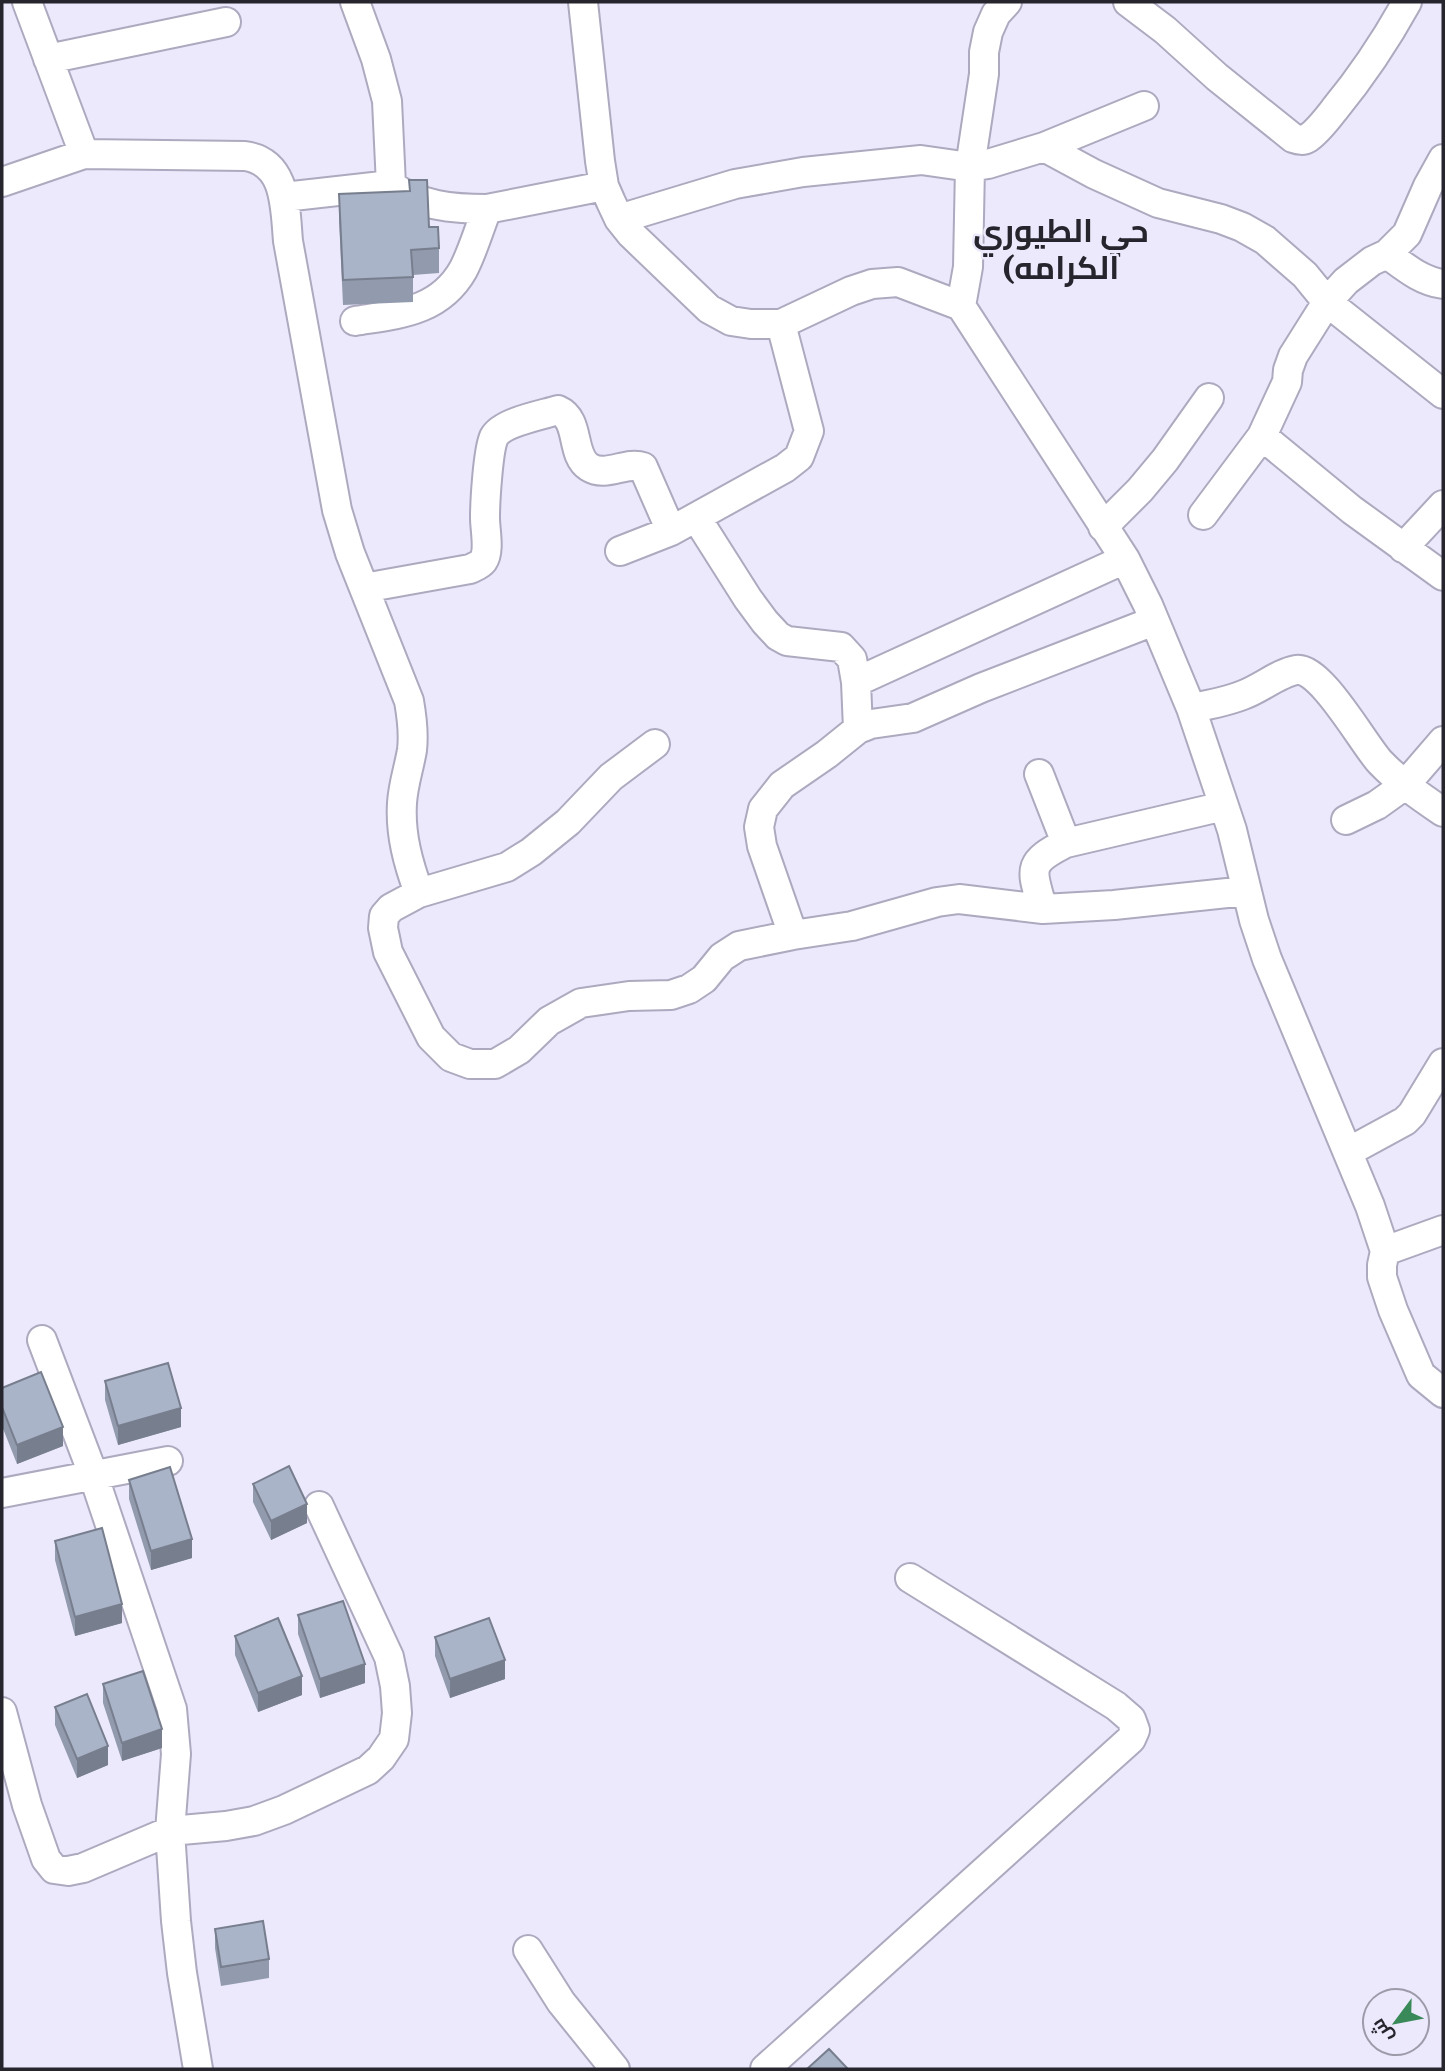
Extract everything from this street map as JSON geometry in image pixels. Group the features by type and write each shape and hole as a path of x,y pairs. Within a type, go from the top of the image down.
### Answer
{"street":[{"path":"27,2 84,154"},
{"path":"355,2 376,58 387,101 391,185"},
{"path":"583,2 604,186 619,219 631,234 709,309 731,321 782,324 851,290 872,284 898,282 961,306 1125,559 1148,605 1191,708 1232,830 1246,891 1267,959 1370,1206 1385,1251 1382,1277 1393,1310 1421,1375 1443,1393"},
{"path":"961,306 968,267 970,167 982,96 984,52 988,32 996,14 1007,2"},
{"path":"1128,2 1293,138 1302,141 1309,138 1350,90 1383,44 1407,2"},
{"path":"48,60 226,22"},
{"path":"619,219 735,184 803,172 921,160 970,167 988,164 1044,147 1144,106"},
{"path":"1044,147 1094,174 1158,203 1212,216 1242,227 1265,240 1306,275 1327,302 1443,394"},
{"path":"2,182 84,154 255,157 262,160 276,176 284,197 288,241 337,510 350,553 409,701 413,725 412,750 405,773 403,834 409,864 419,892"},
{"path":"1203,515 1262,436 1287,382 1293,356 1327,302 1353,275 1387,254 1406,234 1443,159"},
{"path":"284,197 391,185 400,192 433,204 487,209 604,186"},
{"path":"355,321 399,314 440,298 464,268 487,209"},
{"path":"1387,254 1430,282 1443,284"},
{"path":"620,551 671,531 800,457 809,431 782,324"},
{"path":"1102,527 1148,480 1209,398"},
{"path":"364,588 478,566 484,560 485,515 494,438 514,423 558,410 569,418 583,463 590,468 597,471 636,465 643,467 671,531"},
{"path":"1262,436 1352,510 1443,576"},
{"path":"1403,548 1443,505"},
{"path":"696,517 748,599 778,636 788,641 841,647 852,659 858,729"},
{"path":"856,682 1125,559"},
{"path":"793,934 762,846 760,827 763,809 782,785 858,729 881,722 913,718 981,688 1154,621"},
{"path":"1191,708 1242,695 1298,669 1310,672 1358,729 1381,762 1405,785 1443,812"},
{"path":"1346,820 1377,805 1405,785 1443,741"},
{"path":"655,744 611,777 568,822 531,852 507,867 419,892 391,908 384,916 383,928 388,952 431,1037 451,1057 470,1064 495,1063 519,1050 549,1021 581,1003 629,996 671,995 689,989 704,979 722,957 739,946 793,934 852,926 937,902 959,899 1043,909 1114,905 1246,891"},
{"path":"1039,774 1066,843"},
{"path":"1043,909 1033,876 1044,854 1066,843 1224,806"},
{"path":"1348,1152 1405,1121 1443,1063"},
{"path":"1385,1251 1443,1230"},
{"path":"41,1339 93,1474 172,1709 176,1754 170,1831 176,1922 198,2069"},
{"path":"2,1493 168,1461"},
{"path":"2,1712 14,1806 54,1869 68,1871 83,1868 170,1831 254,1821 284,1810 368,1770 381,1758 394,1739 397,1713 395,1686 388,1657 318,1506"},
{"path":"765,2069 1131,1739 1135,1730 1131,1719 1116,1706 910,1578"},
{"path":"528,1950 561,2002 615,2069"}],"building":[{"path":"409,180 427,180 429,227 438,227 439,248 411,250 413,277 343,280 339,194 410,191"},
{"path":"168,1363 181,1408 118,1426 105,1381"},
{"path":"41,1372 63,1427 17,1445 2,1407 2,1388"},
{"path":"289,1466 307,1504 271,1521 253,1484"},
{"path":"170,1467 192,1539 151,1551 129,1480"},
{"path":"102,1528 122,1604 75,1617 55,1541"},
{"path":"343,1601 365,1664 320,1679 298,1615"},
{"path":"278,1618 302,1676 258,1693 235,1636"},
{"path":"489,1618 505,1660 450,1679 435,1637"},
{"path":"143,1671 162,1729 122,1743 103,1684"},
{"path":"87,1694 108,1746 77,1759 55,1707"},
{"path":"263,1921 269,1959 221,1967 215,1929"},
{"path":"829,2049 848,2069 807,2069"}],"district":[{"name":"حي الطيوري (الكرامه","path":"1061,248"}]}
